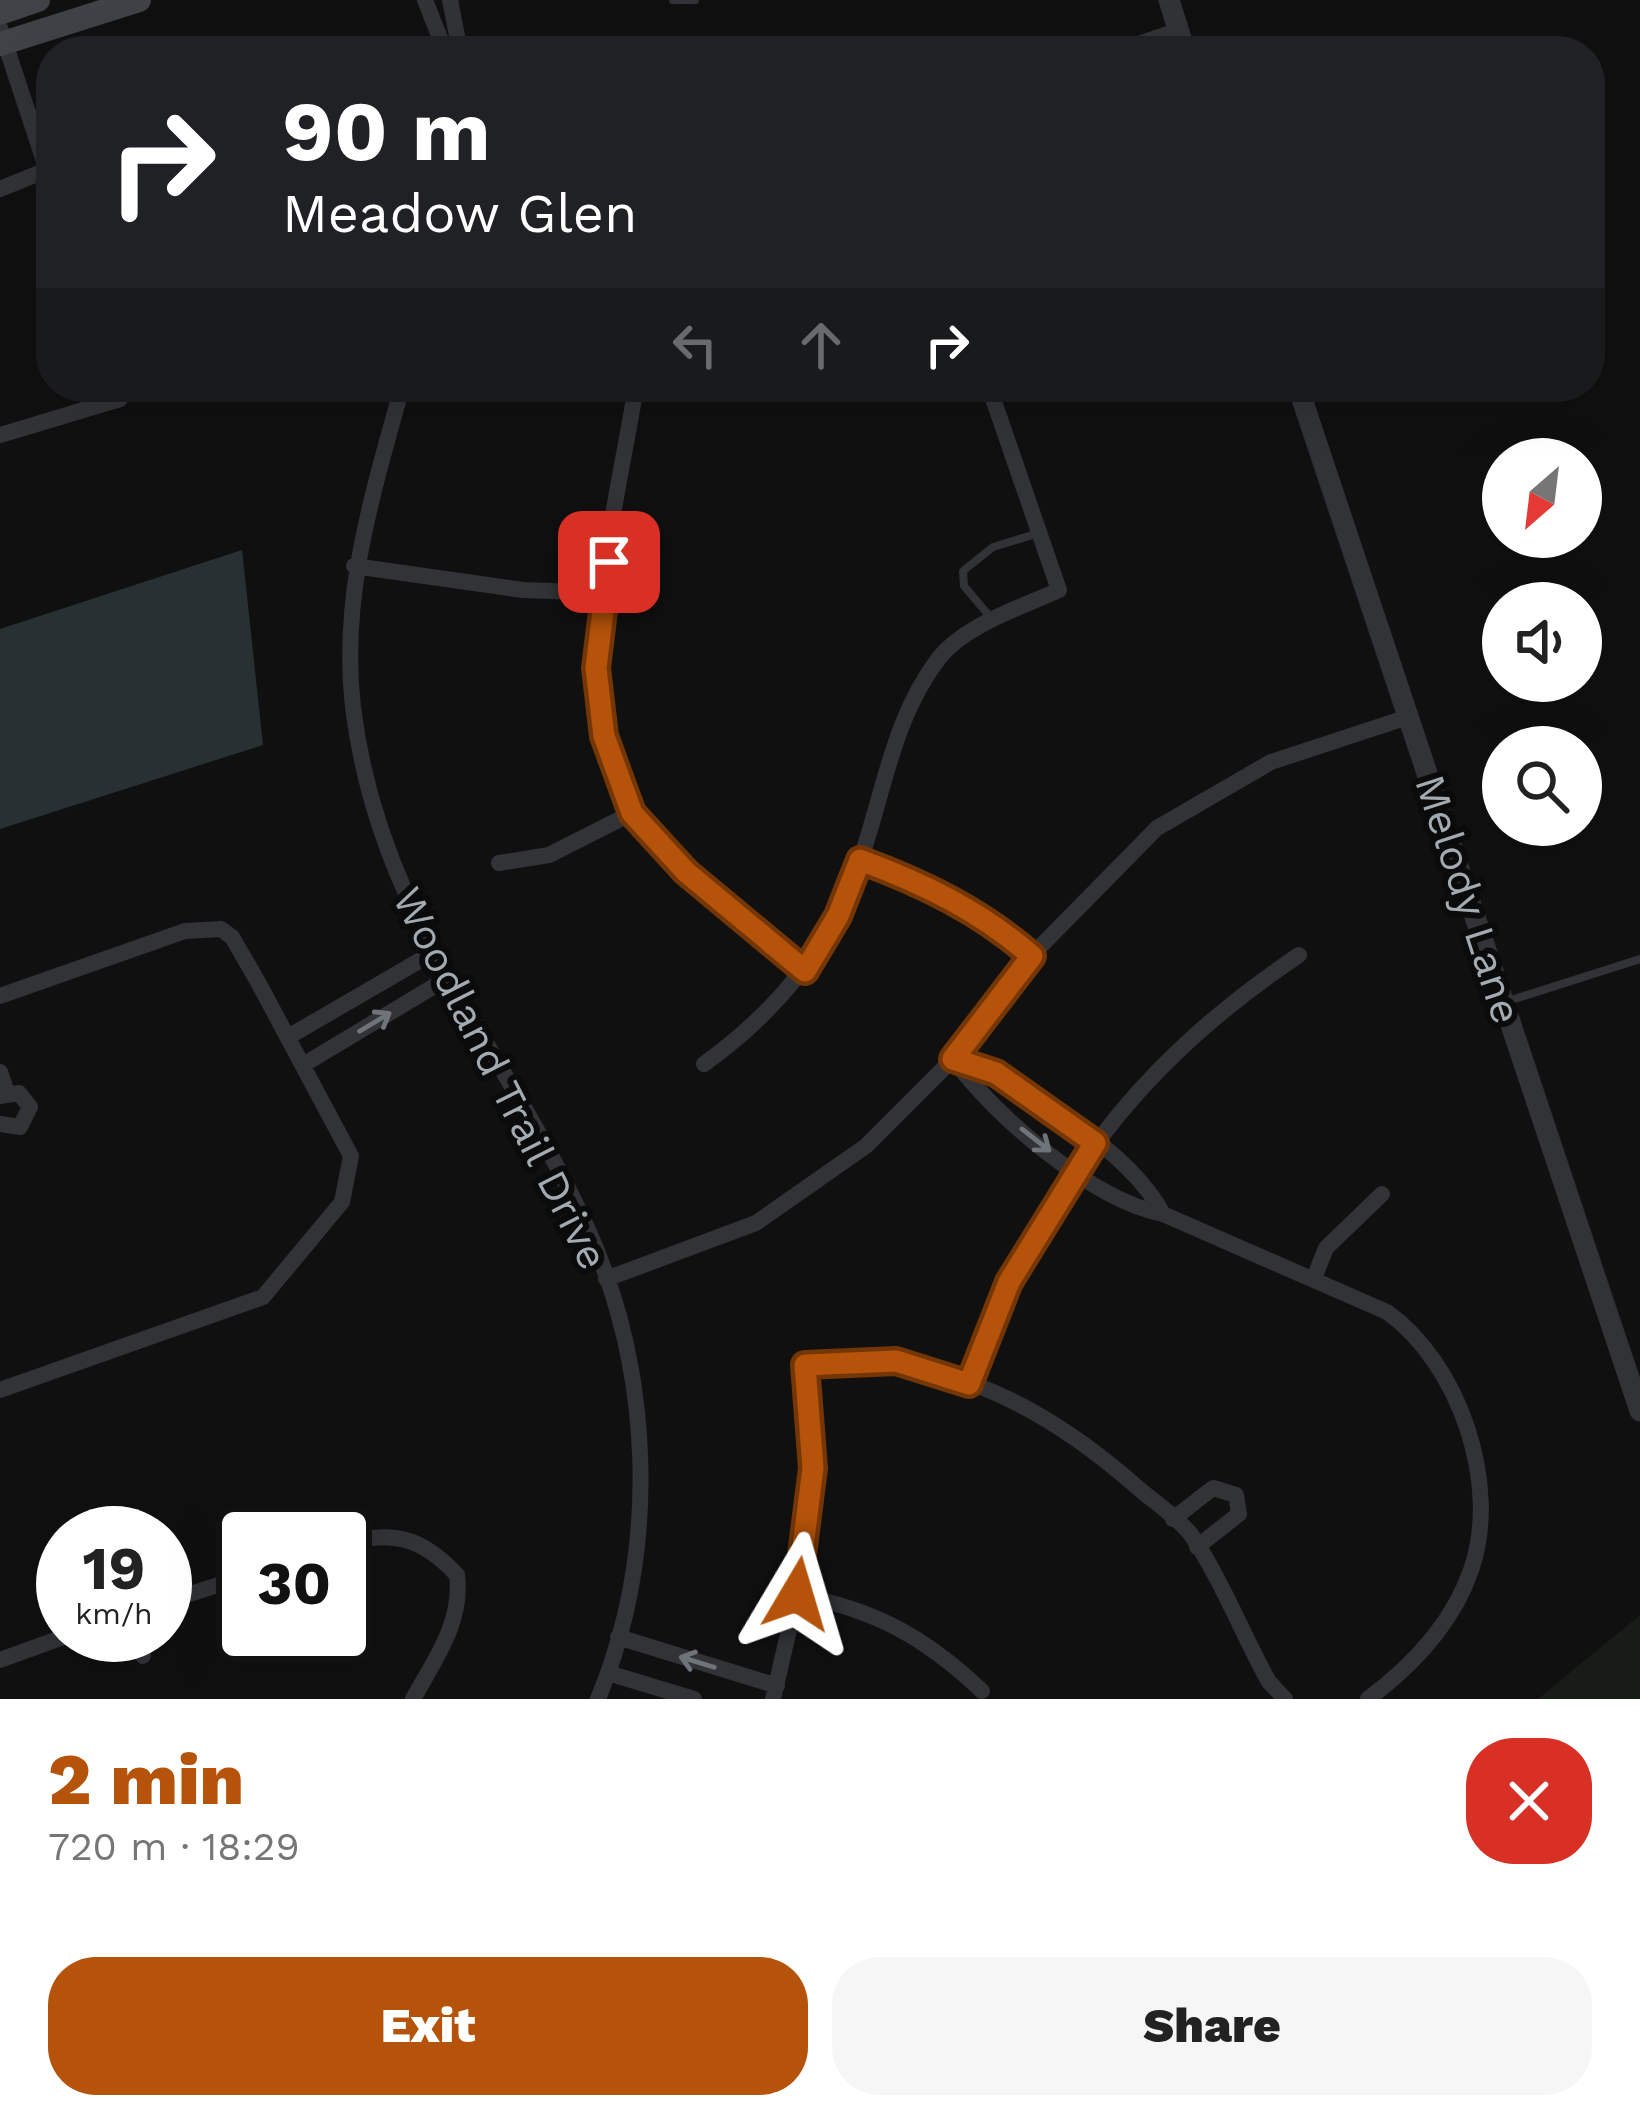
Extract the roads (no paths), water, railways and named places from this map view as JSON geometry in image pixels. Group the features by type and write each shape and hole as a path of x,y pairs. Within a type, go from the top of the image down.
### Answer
{"main road":[{"path":"0,13 38,0"},
{"path":"2,38 140,0"}],"street":[{"path":"425,0 439,36"},
{"path":"450,0 457,36"},
{"path":"1168,0 1180,36"},
{"path":"2,38 36,138"},
{"path":"0,189 36,179"},
{"path":"0,435 110,402"},
{"name":"Woodland Trail Drive","path":"397,402 354,566 353,705 384,844 431,954 571,1195 629,1351 641,1480 637,1546 618,1637 598,1699"},
{"path":"634,402 596,668 604,736 632,813 700,886 805,971"},
{"path":"704,1064 753,1028 805,971 838,916 908,710 942,655 993,621 1059,590 994,402"},
{"name":"Melody Lane","path":"1303,402 1640,1411"},
{"path":"354,566 523,590 605,592"},
{"path":"606,1279 756,1223 866,1146 953,1059 1032,956 1157,828 1271,763 1408,717"},
{"path":"499,862 549,855 632,813"},
{"path":"860,860 956,900 1032,956"},
{"path":"0,996 185,931 221,928 232,937 351,1156 351,1178 342,1202 263,1297 0,1390"},
{"path":"288,1037 431,954"},
{"path":"969,1384 1009,1282 1075,1170 1139,1084 1230,1001 1299,955"},
{"path":"303,1065 446,980"},
{"path":"953,1059 996,1073 1095,1143 1147,1183 1163,1214"},
{"path":"953,1059 983,1099 1132,1208 1163,1214 1366,1300 1402,1323 1452,1388 1477,1448 1473,1567 1446,1622 1368,1699"},
{"path":"0,1072 4,1094 24,1096 30,1113 20,1127 0,1124"},
{"path":"1314,1278 1326,1248 1382,1194"},
{"path":"618,1637 775,1693 797,1594 813,1468 805,1365 896,1361 1020,1402 1107,1461 1174,1519 1196,1546 1269,1682 1285,1699"},
{"path":"1174,1519 1213,1488 1226,1487 1236,1495 1239,1514 1196,1546"},
{"path":"372,1538 391,1534 419,1543 457,1575 460,1601 452,1626 413,1699"},
{"path":"797,1594 855,1605 939,1650 982,1690"},
{"path":"0,1660 36,1647"},
{"path":"608,1673 694,1699"}],"lane":[{"path":"674,0 695,0"},
{"path":"993,621 964,586 963,571 993,548 1039,533"},
{"path":"1504,1002 1640,959"}]}
